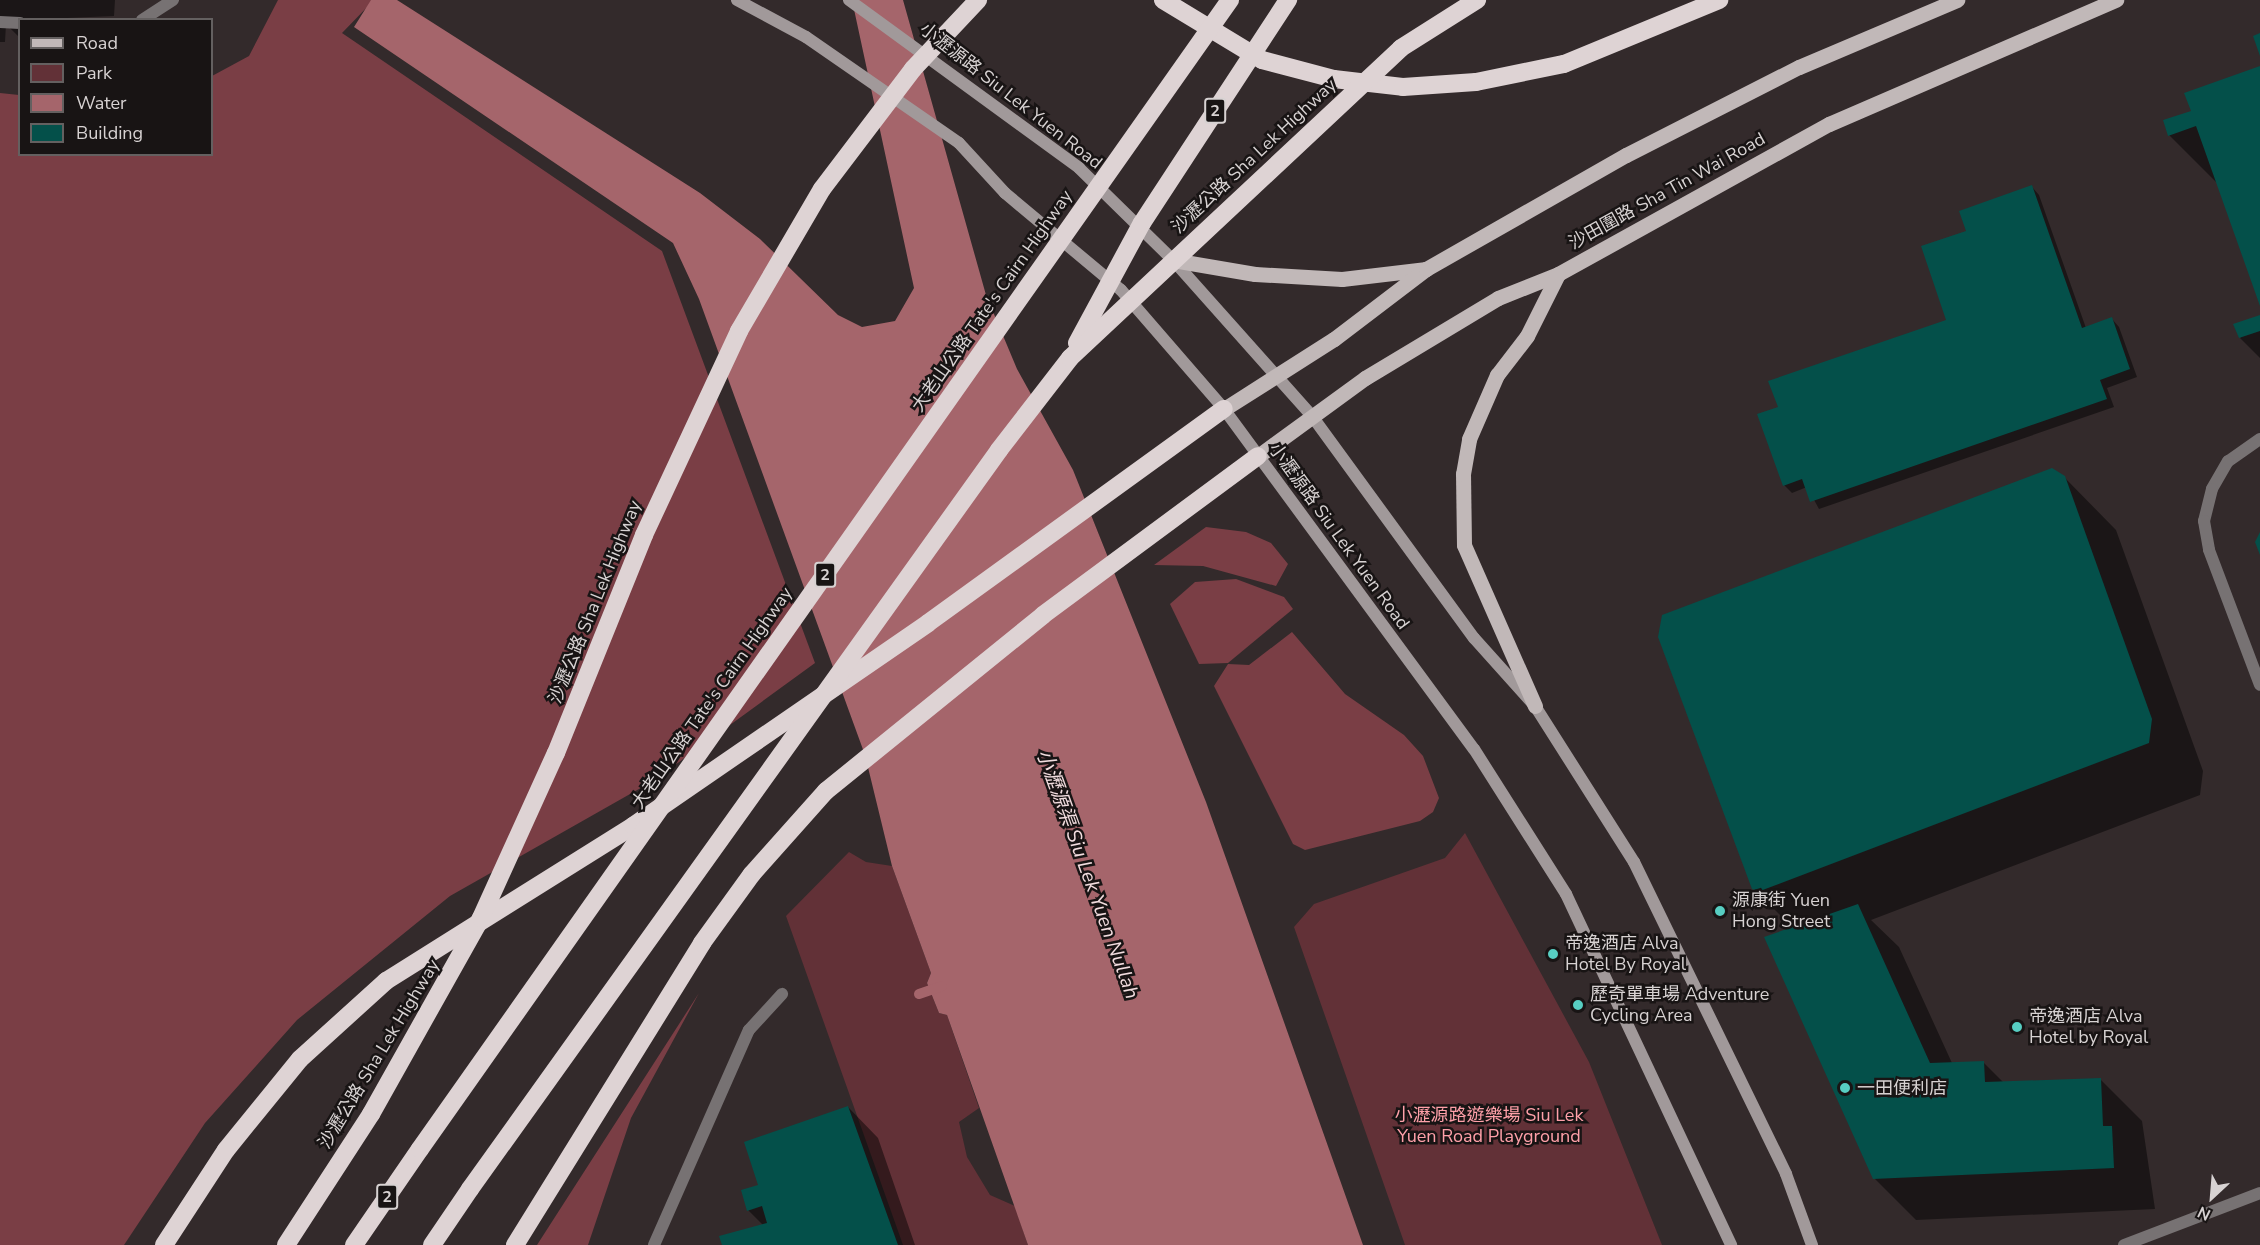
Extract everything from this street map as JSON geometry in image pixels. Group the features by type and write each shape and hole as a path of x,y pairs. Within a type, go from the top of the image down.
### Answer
{"highway":[{"name":"沙瀝公路 Sha Lek Highway","path":"286,1245 371,1113 481,918 649,524 739,332 836,169 913,69 978,0"},
{"path":"1162,0 1262,60 1335,79 1403,87 1476,82 1564,64 1719,0"},
{"name":"大老山公路 Tate's Cairn Highway","path":"354,1245 1230,0"},
{"name":"2","path":"432,1245 470,1189 1070,358 1142,223 1288,0"},
{"name":"沙瀝公路 Sha Lek Highway","path":"1070,358 1401,48 1477,0"},
{"path":"164,1245 226,1150 300,1059 386,981 633,826 805,707 1224,409"},
{"path":"515,1245 702,943 752,874 826,791 1167,522 1258,456"}],"main road":[{"name":"小瀝源路 Siu Lek Yuen Road","path":"737,0 806,37 959,143 1005,193 1121,290 1224,409 1474,749 1566,894 1731,1245"},
{"name":"小瀝源路 Siu Lek Yuen Road","path":"849,0 1040,137 1173,260 1278,374 1312,416 1474,638 1535,706 1634,862 1786,1174 1812,1245"},
{"path":"1224,409 1278,374 1426,269 1626,155 1778,78 1957,0"},
{"name":"沙田圍路 Sha Tin Wai Road","path":"1258,456 1312,416 1498,298 1558,274 1829,124 2116,0"},
{"path":"1173,260 1256,274 1342,279 1426,269"},
{"path":"1535,706 1464,545 1463,474 1469,439 1497,375 1527,336 1558,274"}],"street":[{"path":"145,18 173,0"},
{"path":"0,22 18,23"},
{"path":"2260,439 2228,461 2212,489 2204,521 2209,549 2260,685"},
{"path":"654,1245 749,1030 782,994"},
{"path":"2124,1245 2260,1193"}],"green space":[{"name":"小瀝源路遊樂場 Siu Lek Yuen Road Playground","path":"1465,833 1589,1062 1662,1245 1405,1245 1294,927 1314,904 1445,858"},
{"path":"849,852 866,862 892,866 931,973 927,983 939,1013 947,1015 979,1108 959,1122 967,1157 990,1195 1015,1206 1028,1245 903,1245 786,916"}],"shaded area":[{"path":"278,0 374,0 342,33 662,251 815,663 653,781 450,896 297,1020 205,1123 124,1245 0,1245 0,93 18,95 18,156 213,156 213,75 249,56"},
{"path":"1206,527 1246,532 1271,543 1288,564 1276,586 1203,566 1154,565"},
{"path":"1236,579 1284,597 1293,609 1228,663 1199,664 1170,604 1195,582"},
{"path":"1292,632 1345,694 1404,735 1423,756 1439,798 1433,812 1420,821 1305,850 1293,844 1214,686 1228,664 1249,665"},
{"path":"699,993 631,1118 588,1245 537,1245"}],"water":[{"name":"小瀝源渠 Siu Lek Yuen Nullah","path":"371,0 397,0 700,193 760,239 838,315 862,327 895,321 914,288 852,0 903,0 986,295 1017,369 1073,470 1206,802 1363,1245 1028,1245 947,1015 939,1013 927,983 931,973 892,866 865,755 699,299 673,243 354,27"}],"building":[{"path":"2260,33 2260,56 2253,36"},
{"path":"2260,66 2260,306 2196,126 2168,136 2163,120 2191,111 2184,93"},
{"path":"2032,185 2082,328 2112,317 2130,369 2100,380 2107,399 1810,502 1802,479 1783,486 1757,414 1778,407 1768,381 1946,320 1921,246 1966,231 1959,211"},
{"path":"2260,315 2260,331 2239,338 2233,324"},
{"path":"2052,468 2065,476 2152,719 2149,743 1760,891 1752,889 1658,637 1662,615"},
{"path":"2260,532 2260,555 2255,542"},
{"path":"1858,904 1930,1063 1984,1061 1985,1082 2101,1078 2103,1126 2112,1126 2114,1168 1873,1179 1764,937"},
{"path":"848,1106 898,1245 722,1245 719,1236 767,1223 762,1206 747,1211 741,1190 758,1185 744,1142"}],"waterway":[{"path":"919,994 942,986"}],"place":[{"name":"源康街 Yuen Hong Street","path":"1720,911"},
{"name":"帝逸酒店 Alva Hotel By Royal","path":"1553,954"},
{"name":"歷奇單車場 Adventure Cycling Area","path":"1578,1005"},
{"name":"帝逸酒店 Alva Hotel by Royal","path":"2017,1027"},
{"name":"一田便利店","path":"1845,1088"}]}
